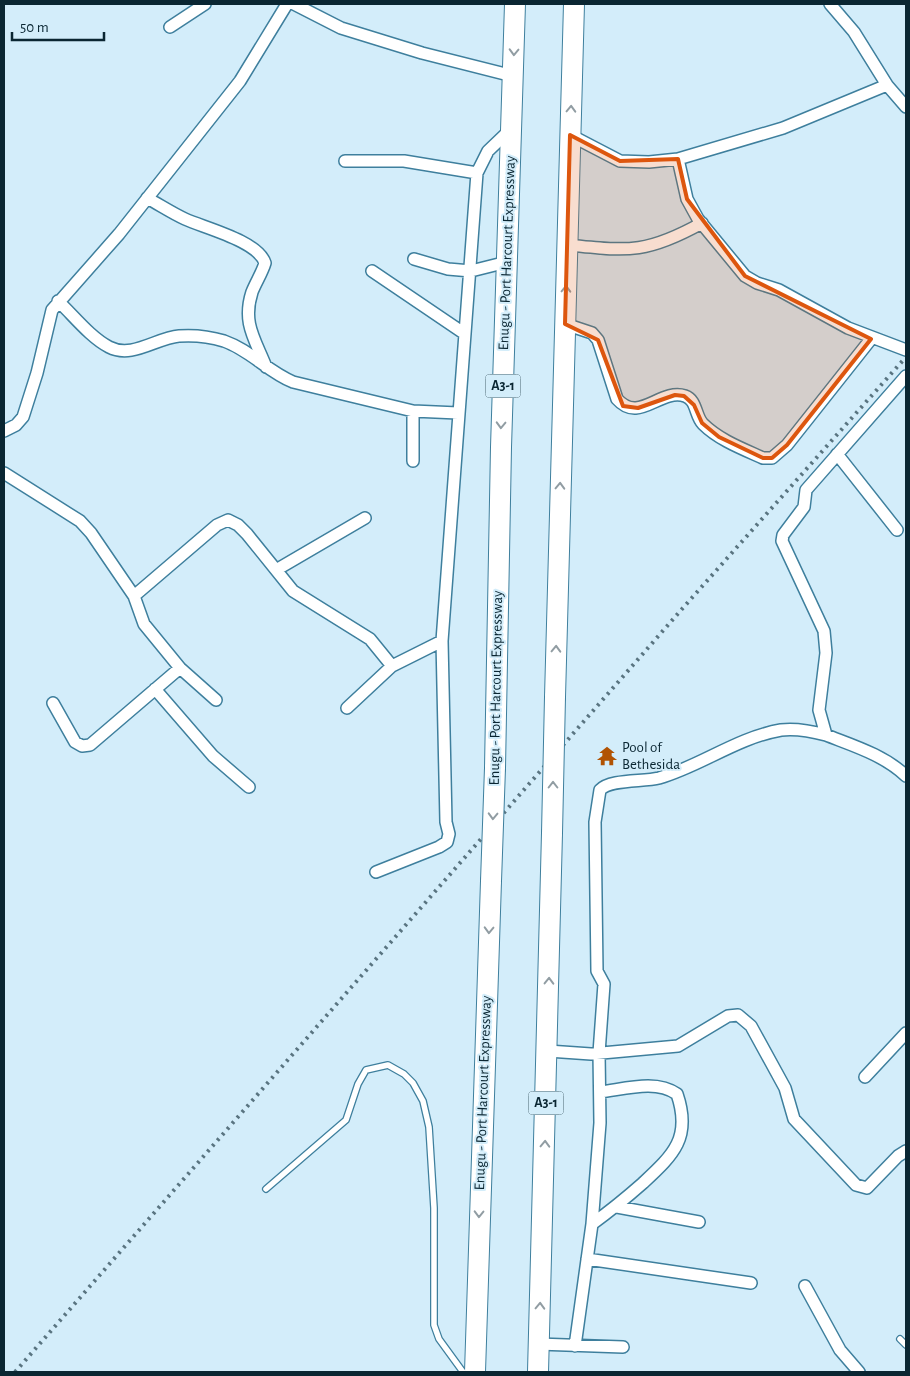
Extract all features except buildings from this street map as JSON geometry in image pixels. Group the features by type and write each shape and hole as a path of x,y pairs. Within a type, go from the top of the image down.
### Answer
{"highway":[{"name":"Enugu - Port Harcourt Expressway","path":"475,1372 495,768 500,447 514,4"},
{"name":"A3-1","path":"538,1372 548,1051 554,698 574,4"}],"street":[{"path":"170,27 205,4"},
{"path":"4,431 16,425 23,417 38,373 48,321 58,301 86,273 240,81 287,4"},
{"path":"294,4 341,28 422,53 513,76"},
{"path":"830,4 854,32 887,85 906,106"},
{"path":"570,135 620,161 648,162 678,159 783,128 887,85"},
{"path":"376,872 438,847 447,842 449,834 446,822 442,641 477,173 488,150 511,129"},
{"path":"678,159 687,199 702,223 745,276 757,283 779,290 871,339 906,350"},
{"path":"345,161 404,161 477,173"},
{"path":"147,198 185,218 225,234 258,251 263,257 265,263 251,294 248,323 249,330 267,368"},
{"path":"567,245 625,251 651,247 672,240 702,223"},
{"path":"414,259 448,269 471,271 507,262"},
{"path":"372,271 465,334"},
{"path":"58,301 101,342 115,349 131,350 179,336 200,336 224,341 243,350 267,368 293,382 413,411 458,413"},
{"path":"565,324 592,333 598,340 617,400 623,406 630,409 638,408 675,395 684,396 690,399 694,405 702,423 719,436 764,458 772,458 787,445 871,339"},
{"path":"826,735 819,710 826,654 824,630 782,541 783,535 804,507 806,490 906,376"},
{"path":"413,411 413,461"},
{"path":"837,454 897,530"},
{"path":"4,473 80,521 91,532 134,596 144,624 180,668 216,700"},
{"path":"276,570 365,518"},
{"path":"134,596 217,525 228,520 238,525 247,534 293,591 370,639 392,666"},
{"path":"347,708 392,666 442,641"},
{"path":"53,703 75,742 82,746 90,745 180,668"},
{"path":"155,689 213,756 249,787"},
{"path":"575,1346 592,1224 600,1123 599,1053 604,984 597,971 595,822 600,790 609,783 641,782 671,774 740,743 782,730 804,730 826,735 893,764 906,776"},
{"path":"548,1051 599,1053 678,1046 728,1016 738,1015 751,1026 760,1041 785,1088 794,1119 856,1185 867,1188 898,1156 906,1151"},
{"path":"866,1077 906,1033"},
{"path":"592,1224 617,1207 671,1157 680,1137 682,1114 678,1094 667,1087 648,1086 600,1092"},
{"path":"617,1207 699,1222"},
{"path":"587,1259 751,1283"},
{"path":"805,1286 840,1350 859,1372"},
{"path":"538,1344 623,1347"}],"lane":[{"path":"266,1189 346,1120 358,1084 366,1070 388,1065 404,1074 423,1100 430,1127 434,1208 434,1325 438,1339 463,1372"},
{"path":"900,1339 906,1346"}],"highlighted area":[{"path":"570,135 620,161 678,159 687,199 745,276 871,339 787,445 772,458 763,458 719,437 702,423 694,405 684,396 675,395 638,408 623,406 598,340 565,324"}],"railway":[{"path":"15,1372 682,609 906,357"}],"place":[{"name":"Pool of Bethesida","path":"607,756"}]}
